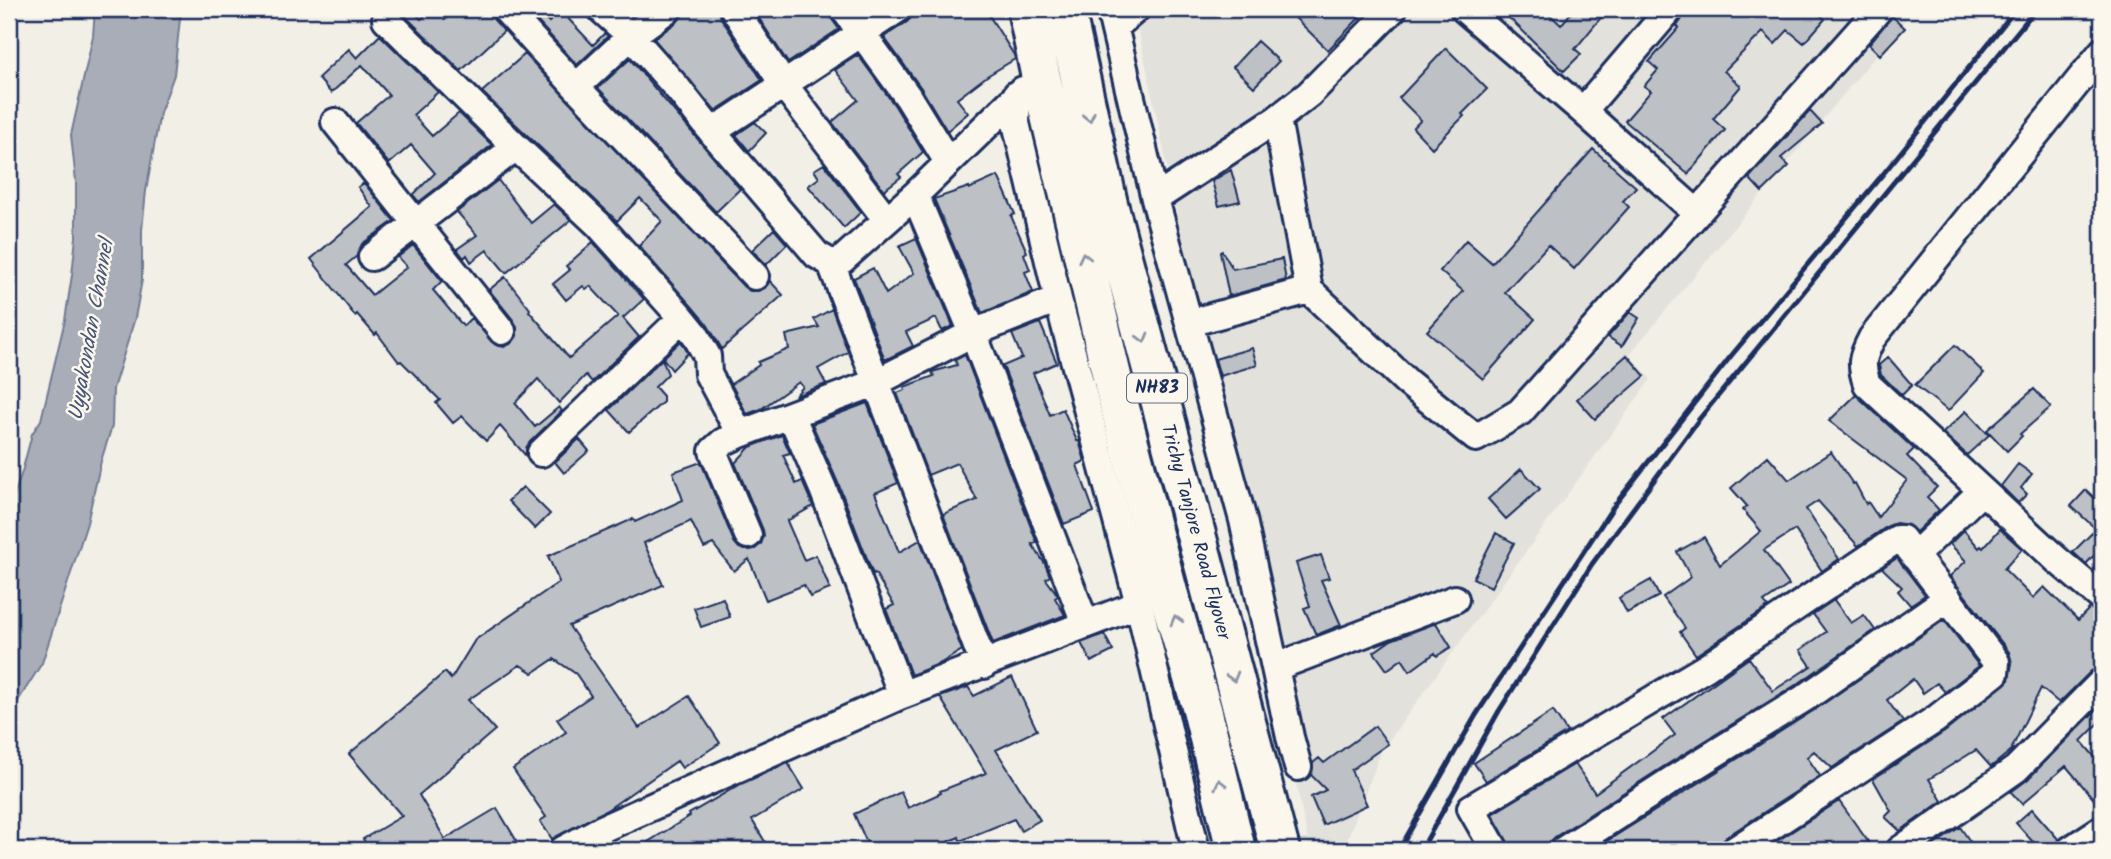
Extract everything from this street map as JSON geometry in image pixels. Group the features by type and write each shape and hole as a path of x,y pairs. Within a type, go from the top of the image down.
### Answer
{"highway":[{"name":"NH83","path":"1027,9 1029,86 1057,146 1115,389 1168,592 1202,709 1236,850"},
{"name":"Trichy Tanjore Road Flyover","path":"1065,9 1108,204 1280,850"}],"street":[{"path":"505,9 755,276"},
{"path":"601,9 631,36 678,89 817,255 831,263 984,665"},
{"path":"576,87 631,36 668,9"},
{"path":"734,9 784,85 887,220"},
{"path":"844,9 908,97 948,162"},
{"path":"712,132 898,9"},
{"path":"1136,9 1112,18 1155,199 1243,520 1298,767"},
{"path":"1155,199 1277,119 1309,94 1393,9"},
{"path":"1464,9 1697,213"},
{"path":"1583,111 1670,9"},
{"path":"1277,119 1309,290 1407,383 1476,438 1520,412 1879,9"},
{"path":"386,19 599,225 682,318 707,356 708,374 740,434"},
{"path":"2102,52 1872,338 1864,352 1861,368 1867,384 2102,598"},
{"path":"831,263 842,260 915,195 1029,86"},
{"path":"1029,86 1016,123 1058,299 1139,604 1196,850"},
{"path":"335,122 502,331"},
{"path":"372,257 516,147"},
{"path":"915,195 973,333 1085,623"},
{"path":"1189,323 1309,290"},
{"path":"748,535 713,450 723,442 877,382 973,333 1058,299"},
{"path":"541,453 682,318"},
{"path":"792,415 902,695"},
{"path":"1914,556 1982,491"},
{"path":"1496,850 1471,808 1707,667 1897,539 1902,539 1996,662 1995,673 1936,719 1735,850"},
{"path":"1564,850 1808,696 1948,598"},
{"path":"1276,667 1455,599"},
{"path":"563,850 604,828 902,695 1139,604"},
{"path":"1900,850 2016,769 2102,682"},
{"path":"2070,850 2102,829"}],"shaded area":[{"path":"1132,9 1914,9 1629,355 1651,379 1382,750 1343,850 1310,850"}],"water":[{"name":"Uyyakondan Channel","path":"95,9 181,9 174,75 160,113 146,191 142,230 142,280 135,318 113,389 112,426 87,523 42,663 9,715 9,510 32,434 41,420 65,320 76,237 76,182 71,135 93,36"}],"building":[{"path":"398,9 412,9 421,19 432,9 445,20 457,9 490,9 493,19 504,31 461,71"},
{"path":"526,9 537,9 549,22 561,11 593,45 605,33 608,36 577,65"},
{"path":"684,9 718,9 721,18 762,80 715,111 654,39 678,21"},
{"path":"753,9 829,9 831,18 839,29 788,63"},
{"path":"914,9 985,9 1014,55 1015,59 957,99 968,113 947,131 921,88 884,37 907,22"},
{"path":"1286,9 1368,9 1328,50"},
{"path":"1500,9 1544,9 1561,25 1574,9 1608,9 1575,49 1581,54 1564,71"},
{"path":"1685,9 1813,9 1825,19 1804,43 1788,30 1775,44 1763,32 1724,71 1741,86 1713,119 1725,130 1688,174 1625,121 1651,91 1644,86 1658,70 1649,62 1679,28 1677,26"},
{"path":"1892,16 1905,28 1880,55 1869,44"},
{"path":"380,35 438,92 413,115 432,136 459,113 492,145 419,202 413,195 435,173 411,145 389,164 356,123 389,95 362,65 331,93 318,78 349,49 357,58"},
{"path":"1257,41 1279,61 1254,87 1233,67"},
{"path":"1446,48 1487,89 1432,148 1413,128 1421,120 1399,98"},
{"path":"525,54 744,287 750,291 758,291 765,288 770,281 783,295 722,349 707,324 639,246 662,221 640,198 617,221 482,92"},
{"path":"858,55 895,106 923,152 898,174 901,177 884,190 832,122 858,100 835,70"},
{"path":"630,59 740,189 716,212 598,88"},
{"path":"1810,111 1822,124 1781,158 1789,166 1762,192 1749,178"},
{"path":"755,122 766,133 749,151 736,135"},
{"path":"1593,149 1636,187 1623,201 1629,207 1574,269 1548,245 1505,292 1535,319 1483,379 1427,331 1463,291 1440,271 1466,240 1492,263"},
{"path":"824,164 861,212 844,228 808,186 819,178 814,170"},
{"path":"1231,170 1240,201 1219,206 1212,181"},
{"path":"998,176 1015,214 1011,216 1027,252 1024,254 1030,270 1025,272 1033,292 982,313 934,199 969,189"},
{"path":"498,180 531,223 554,204 571,220 506,273 487,250 471,262 467,255 464,258 457,249 477,235 457,212"},
{"path":"364,183 394,221 362,244 357,256 346,265 372,295 407,267 398,257 413,245 442,281 433,290 463,326 471,318 496,345 504,347 512,343 517,336 514,321 489,290 505,277 529,311 569,358 618,316 590,286 586,289 583,286 566,300 553,284 570,270 566,266 593,242 644,299 623,318 639,337 592,382 586,375 559,403 538,379 515,403 535,427 559,407 562,411 530,442 526,448 526,456 500,426 486,441 462,416 453,423 436,403 440,400 399,362 377,333 375,335 357,314 355,316 311,259 372,207 358,187"},
{"path":"774,229 787,244 766,265 752,250"},
{"path":"916,238 953,326 942,331 936,318 906,332 913,346 885,360 854,278 873,268 886,294 914,273 899,246"},
{"path":"1222,251 1233,269 1282,259 1286,280 1229,296 1220,252"},
{"path":"832,309 848,352 818,369 826,384 795,396 803,387 799,382 761,409 747,414 731,384 759,365 758,362 789,349 786,335 819,327 814,319"},
{"path":"1630,312 1639,318 1622,346 1608,337"},
{"path":"1040,323 1057,363 1033,373 1050,415 1063,409 1079,441 1085,461 1077,465 1094,512 1064,524 1003,366 1022,358 1012,334"},
{"path":"681,341 688,353 672,370 663,358"},
{"path":"1955,345 1984,373 1948,411 1915,385"},
{"path":"1252,348 1257,365 1220,376 1215,359"},
{"path":"965,355 1037,543 1032,544 1045,564 1050,576 1046,579 1057,594 1055,598 1065,615 993,643 943,514 977,500 957,463 928,475 897,393 905,390 904,387 934,376 932,372 957,365 955,360"},
{"path":"1627,355 1645,376 1595,419 1577,399"},
{"path":"1888,357 1912,385 1902,395 1881,375 1879,365"},
{"path":"662,359 668,374 655,387 663,396 663,402 629,432 609,410"},
{"path":"2034,389 2051,407 2020,434 2022,436 2007,451 1987,430"},
{"path":"1856,395 1914,449 1907,456 1937,487 1927,497 1939,510 1916,532 1908,525 1896,523 1858,546 1818,501 1806,509 1839,559 1822,571 1795,530 1764,550 1789,585 1764,602 1768,607 1696,655 1680,632 1685,628 1663,597 1691,577 1677,552 1704,537 1720,565 1761,531 1743,510 1747,506 1731,488 1768,456 1789,480 1831,452 1853,484 1855,483 1866,504 1868,502 1878,517 1907,480 1829,421"},
{"path":"867,403 898,483 875,493 899,552 920,540 962,650 941,663 911,675 886,609 894,605 875,573 873,574 812,424"},
{"path":"1966,411 1989,435 1967,455 1943,433"},
{"path":"782,435 790,453 783,455 796,484 802,481 813,506 787,521 804,560 816,555 830,589 810,597 804,585 766,600 749,559 734,571 713,544 704,548 691,521 644,543 663,585 569,626 639,728 689,696 720,743 682,768 677,761 607,810 552,839 540,821 546,817 513,769 566,732 557,719 591,696 576,674 554,659 533,673 520,665 468,700 495,730 419,795 445,839 497,808 522,850 370,850 363,839 402,816 349,754 445,672 451,679 475,640 559,582 548,556 683,500 673,472 701,462 734,542 745,550 755,549 761,544 763,530 735,463 750,447"},
{"path":"579,439 589,451 564,473 555,462"},
{"path":"2018,464 2032,474 2021,488 2027,494 2018,503 2001,486"},
{"path":"1521,469 1540,489 1506,519 1488,499"},
{"path":"523,487 550,514 535,529 508,501"},
{"path":"2086,490 2102,505 2102,547 2086,564 2073,552 2096,529 2071,506"},
{"path":"2000,529 2022,549 2004,569 2033,598 2044,587 2078,620 2090,608 2102,613 2102,667 2091,671 2059,703 2041,688 2013,749 1991,767 1976,750 1929,779 1942,801 1900,831 1885,817 1891,811 1873,779 1946,731 2009,680 2012,663 2009,652 1950,576 1966,561 1950,544 1964,530 1979,548 1983,548"},
{"path":"1496,533 1514,543 1491,587 1473,578"},
{"path":"1321,555 1329,578 1321,580 1341,625 1316,635 1304,608 1310,606 1296,563"},
{"path":"1897,558 1925,595 1910,605 1898,591 1902,587 1882,568"},
{"path":"1651,580 1659,596 1627,613 1619,598"},
{"path":"723,598 730,617 701,627 694,608"},
{"path":"1834,600 1851,623 1864,615 1875,630 1799,683 1555,837 1548,850 1512,850 1492,814 1575,764 1595,793 1675,735 1663,719 1749,658 1773,691 1811,666 1800,650 1826,632 1813,614"},
{"path":"1944,620 1979,666 1945,692 1937,683 1923,693 1913,679 1887,700 1903,722 1832,768 1814,751 1807,757 1820,776 1726,837 1719,850 1593,850 1816,709"},
{"path":"1436,623 1451,647 1437,656 1435,653 1410,671 1402,659 1387,670 1374,652 1391,640"},
{"path":"1104,634 1113,651 1091,662 1081,643"},
{"path":"1012,677 1037,730 996,750 1040,820 1021,831 1014,819 960,841 959,837 930,850 870,850 854,814 901,792 908,808 941,793 940,791 986,773 940,697 968,687 974,696"},
{"path":"2102,704 2102,720 2081,741 2102,765 2102,809 2066,766 2022,804 2011,792 2027,780"},
{"path":"1553,711 1567,732 1486,781 1474,763"},
{"path":"1375,726 1388,744 1351,770 1367,805 1323,825 1311,797 1326,790 1311,775 1313,763 1319,758 1324,763"},
{"path":"788,763 804,789 752,820 770,850 635,850 741,784"},
{"path":"1839,801 1874,850 1763,850"},
{"path":"2032,809 2059,840 2047,850 2040,850 2016,823"},
{"path":"1960,827 1976,850 1927,850"}],"railway":[{"path":"1399,850 1476,715 1613,507 1731,356 2016,9"},
{"path":"1421,850 1499,711 1592,564 1700,418 2036,9"}]}
